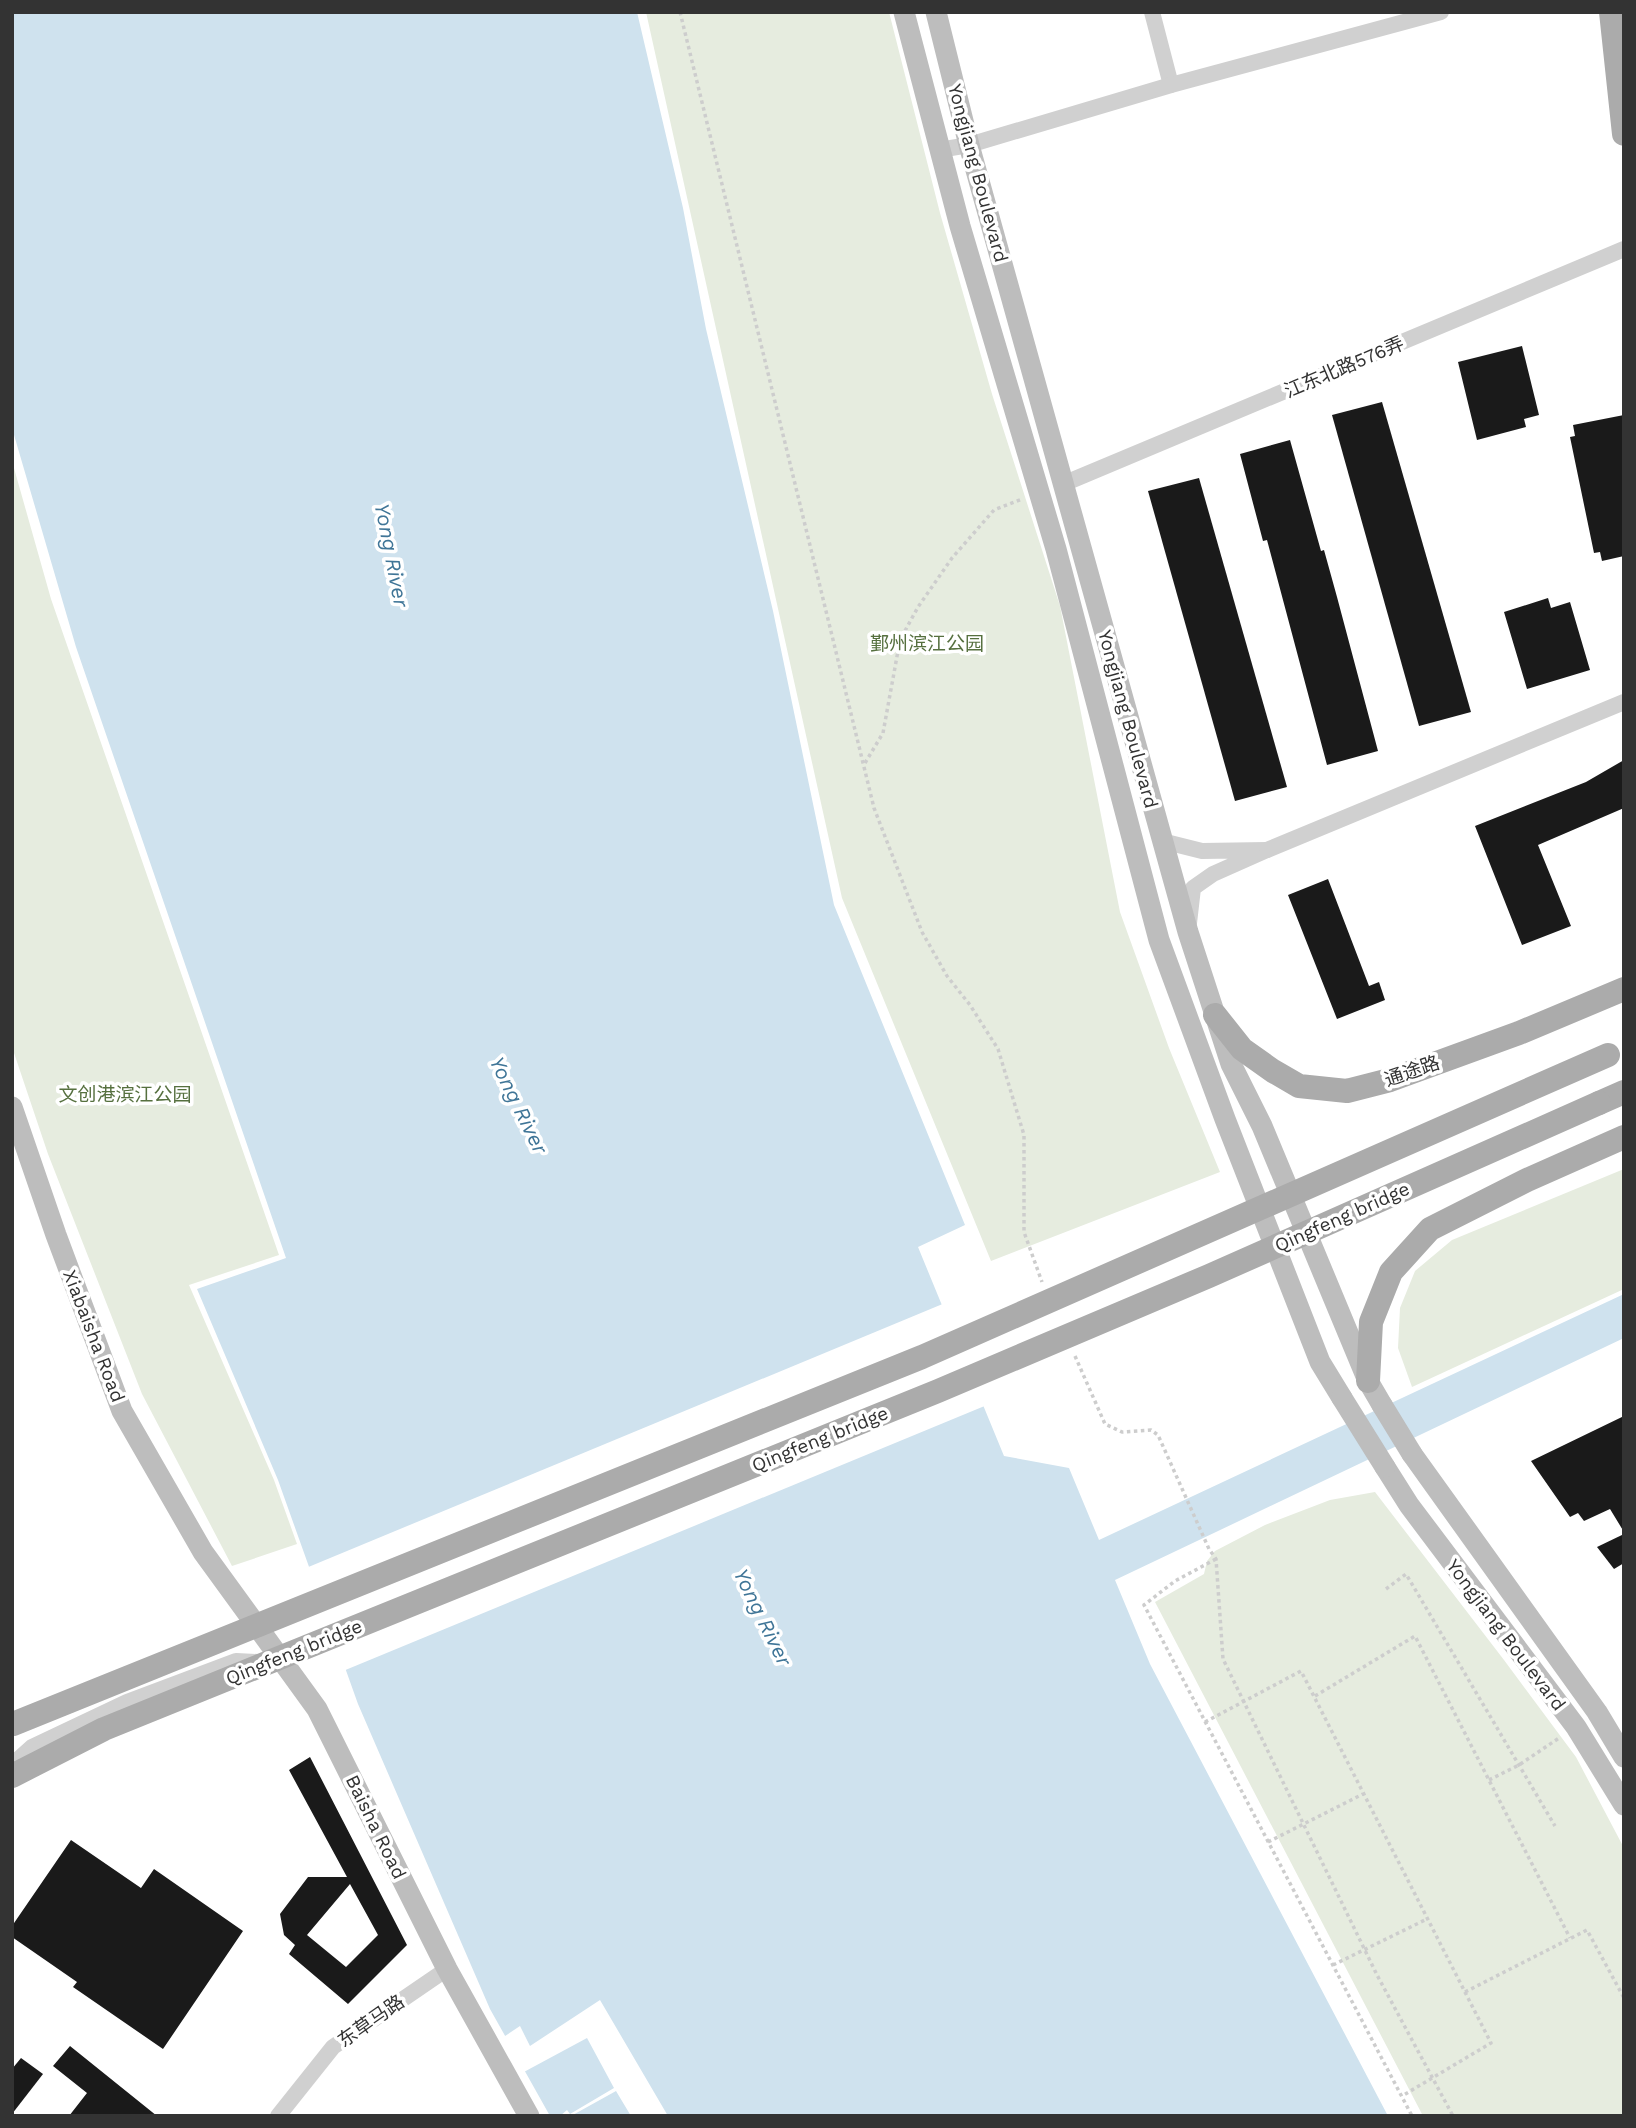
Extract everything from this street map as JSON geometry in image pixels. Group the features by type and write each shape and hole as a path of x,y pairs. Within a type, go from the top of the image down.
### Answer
{"main road":[{"name":"Yongjiang Boulevard","path":"904,12 939,150 1056,549 1159,940 1225,1119 1320,1362 1409,1505 1576,1727 1624,1805"},
{"name":"Yongjiang Boulevard","path":"936,12 969,145 1188,932 1231,1064 1262,1126 1368,1381 1412,1454 1597,1712 1624,1757"},
{"path":"1611,12 1624,134"},
{"name":"通途路","path":"1215,1015 1242,1049 1299,1086 1347,1091 1390,1080 1519,1033 1624,989"},
{"name":"Qingfeng bridge","path":"12,1724 922,1357 1624,1048"},
{"name":"Qingfeng bridge","path":"12,1776 104,1729 950,1386 1209,1276 1624,1092"},
{"name":"Xiabaisha Road","path":"12,1107 56,1235 122,1411 203,1552"},
{"path":"1368,1381 1371,1322 1391,1272 1430,1229 1527,1180 1624,1136"},
{"name":"Baisha Road","path":"203,1552 317,1709 447,1969 528,2116"}],"street":[{"path":"1152,12 1171,85"},
{"path":"939,150 969,145 1171,85 1441,12"},
{"name":"江东北路576弄","path":"1063,484 1624,249"},
{"path":"1188,932 1193,888 1213,874 1624,702"},
{"path":"1163,841 1202,851 1266,850"},
{"path":"12,1765 32,1747 127,1702 236,1661 251,1660 279,1668 298,1683"},
{"name":"东草马路","path":"278,2116 333,2047 447,1969"}],"path":[{"path":"680,12 874,808 922,932 947,975 998,1049 1024,1135 1024,1232 1031,1258 1047,1293"},
{"path":"864,765 883,733 900,640 918,607 952,558 994,510 1038,492"},
{"path":"1073,1353 1105,1424 1122,1432 1151,1430 1158,1435 1209,1549 1216,1559 1223,1659 1365,1949 1453,2116"},
{"path":"1216,1559 1175,1580 1144,1605 1412,2116"},
{"path":"1387,1589 1406,1574 1556,1826"},
{"path":"1314,1696 1415,1636 1570,1938"},
{"path":"1205,1722 1301,1671 1490,2043 1402,2096"},
{"path":"1489,1780 1519,1765 1576,1727"},
{"path":"1268,1842 1364,1794"},
{"path":"1333,1965 1427,1919"},
{"path":"1465,1992 1587,1930 1624,1998"}],"green space":[{"name":"鄞州滨江公园","path":"646,12 889,12 940,213 992,394 1060,606 1120,912 1169,1048 1220,1172 991,1261 842,898"},
{"name":"文创港滨江公园","path":"12,461 51,599 279,1255 189,1285 274,1480 297,1544 232,1566 142,1394 48,1154 12,1047"},
{"path":"1624,1169 1624,1289 1412,1387 1398,1348 1400,1308 1415,1271 1452,1240"},
{"path":"1375,1492 1576,1757 1624,1848 1624,2116 1423,2116 1155,1602 1204,1574 1207,1561 1215,1551 1265,1525 1330,1500"}],"water":[{"name":"Yong River","path":"12,12 637,12 683,208 706,329 773,611 834,905 965,1225 918,1247 1004,1456 1069,1468 1099,1540 1624,1294 1624,1338 1115,1580 1150,1664 1388,2116 550,2116 490,2009 358,1704 278,1480 197,1289 286,1258 76,647 12,428"}],"pier":[{"path":"945,1303 987,1405 343,1671 306,1568"},
{"path":"600,2000 668,2116 631,2116 616,2091 571,2116 560,2116 567,2110 570,2114 614,2088 587,2038 522,2073 502,2038 520,2026 530,2046"}],"building":[{"path":"1522,346 1539,415 1524,419 1526,427 1477,440 1458,362"},
{"path":"1382,402 1471,712 1419,726 1332,415"},
{"path":"1624,415 1624,556 1602,561 1600,552 1594,553 1570,437 1575,436 1573,425"},
{"path":"1290,440 1321,551 1324,550 1378,751 1327,765 1267,540 1263,541 1240,454"},
{"path":"1199,478 1287,787 1235,801 1148,491"},
{"path":"1548,598 1551,608 1570,602 1590,670 1527,689 1504,612"},
{"path":"1624,760 1624,808 1538,845 1571,926 1522,945 1475,826 1586,782"},
{"path":"1328,879 1369,986 1379,982 1385,1000 1337,1019 1288,895"},
{"path":"1624,1416 1624,1532 1610,1509 1584,1521 1578,1513 1570,1517 1531,1461"},
{"path":"1624,1534 1624,1563 1614,1569 1597,1547"},
{"path":"310,1757 407,1945 348,2004 289,1954 295,1945 284,1935 280,1914 308,1877 347,1877 289,1770","holes":["350,1884 378,1935 346,1967 307,1935"]},
{"path":"71,1840 141,1888 154,1869 243,1931 163,2049 73,1987 77,1982 12,1937 12,1926"},
{"path":"70,2046 157,2116 69,2116 87,2093 53,2066"},
{"path":"21,2058 43,2074 12,2114 12,2069"}]}
